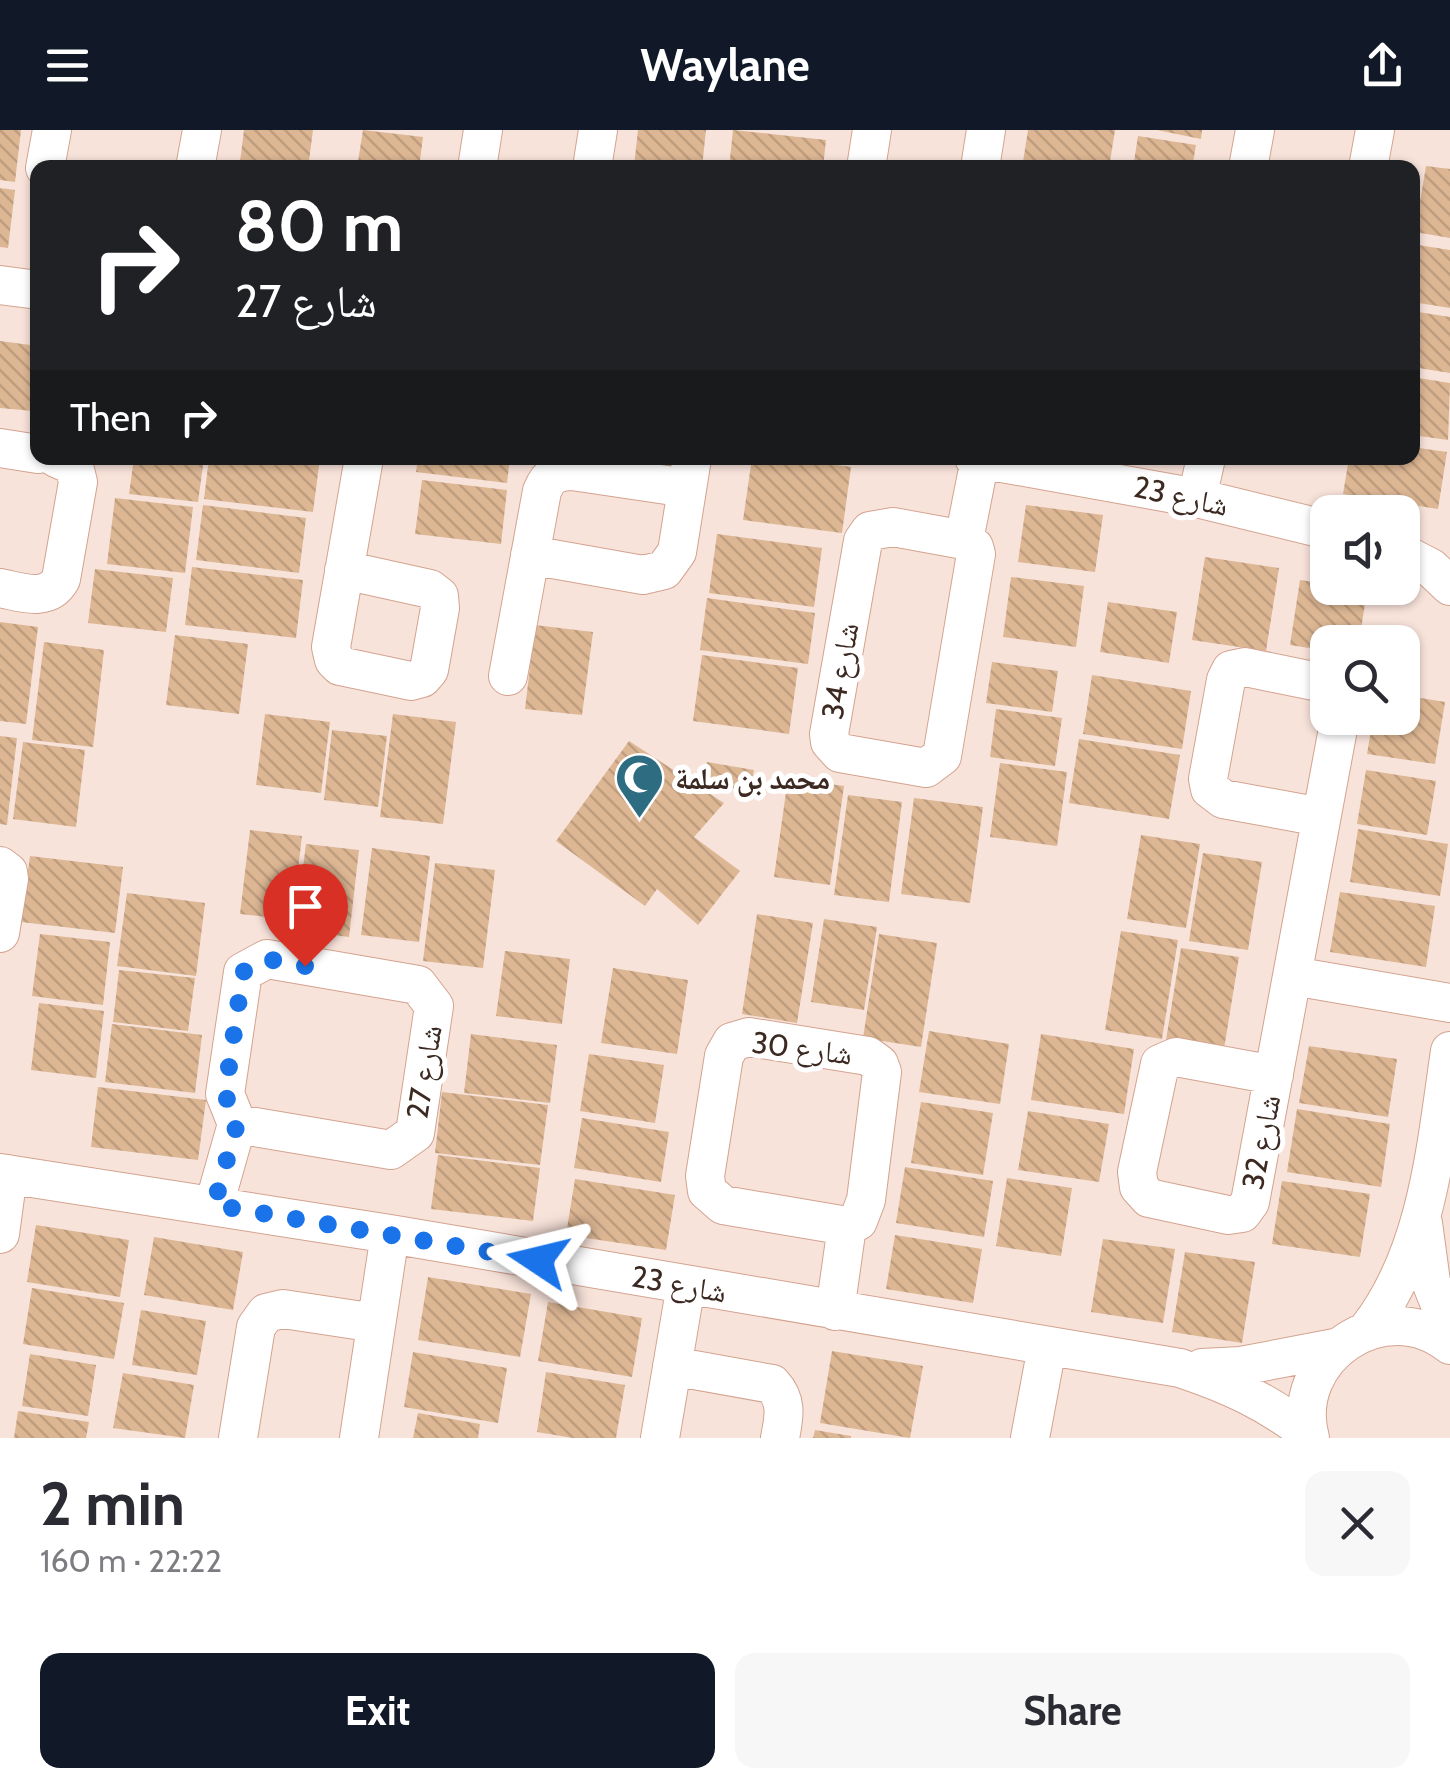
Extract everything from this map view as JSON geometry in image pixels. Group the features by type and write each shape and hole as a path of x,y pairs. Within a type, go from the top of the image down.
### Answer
{"street":[{"path":"46,160 52,130"},
{"path":"196,160 202,130"},
{"path":"478,160 484,130"},
{"path":"593,160 598,130"},
{"path":"867,160 872,130"},
{"path":"981,160 986,130"},
{"path":"1249,160 1255,130"},
{"path":"1369,160 1375,130"},
{"path":"0,285 30,289"},
{"path":"0,448 30,453"},
{"path":"0,588 42,594 51,592 61,580 78,482 72,465"},
{"path":"344,570 363,465"},
{"name":"شارع 34","path":"964,540 976,465"},
{"name":"شارع 23","path":"1016,465 1197,498 1310,526"},
{"path":"1197,498 1204,465"},
{"path":"508,676 530,555 542,491 549,476 572,471 690,473 676,552 671,562 657,573 530,555"},
{"name":"شارع 34","path":"892,527 964,540 974,547 976,562 942,756 933,766 919,769 840,753 830,742 828,729 865,537 877,528 892,527"},
{"path":"1420,562 1450,586"},
{"path":"1310,680 1245,667 1232,670 1226,680 1208,779 1210,788 1222,799 1322,817"},
{"name":"شارع 32","path":"1274,1074 1166,1058 1160,1064 1137,1172 1143,1192 1149,1198 1228,1215 1246,1209 1250,1202 1293,976 1337,735"},
{"path":"0,866 8,872 9,880 0,932"},
{"name":"شارع 27","path":"214,1205 237,1124 225,1094 243,972 267,959 418,985 434,1006 415,1133 391,1150 237,1124"},
{"path":"1293,976 1450,1003"},
{"name":"شارع 30","path":"740,1038 766,1040 868,1056 879,1064 882,1081 866,1200 858,1221 848,1226 723,1205 707,1191 705,1176 724,1056 732,1042 740,1038"},
{"path":"1368,1330 1411,1254 1443,1148 1450,1051"},
{"path":"0,1234 4,1173"},
{"name":"شارع 23","path":"4,1173 1180,1368 1236,1387 1270,1404 1309,1436"},
{"path":"1422,1210 1431,1282 1450,1330"},
{"name":"شارع 30","path":"835,1311 848,1226"},
{"path":"360,1438 390,1234"},
{"path":"660,1438 686,1285"},
{"path":"238,1438 256,1326 266,1313 283,1308 376,1322"},
{"path":"1309,1436 1307,1402 1316,1372 1335,1348 1368,1330 1395,1325 1421,1329 1450,1345"},
{"path":"1030,1438 1047,1347"},
{"name":"شارع 23","path":"1180,1368 1241,1366 1335,1348"},
{"path":"672,1366 772,1384 780,1392 785,1407 780,1438"}],"building":[{"path":"0,130 21,130 15,182 0,180"},
{"path":"244,130 313,130 309,160 240,160"},
{"path":"363,130 423,137 420,160 358,160"},
{"path":"638,130 706,130 703,160 635,160"},
{"path":"733,130 826,140 824,160 730,160"},
{"path":"1028,130 1115,130 1110,160 1023,160"},
{"path":"1157,130 1202,130 1201,139"},
{"path":"1138,136 1196,145 1193,160 1134,160"},
{"path":"1426,166 1450,169 1450,238 1420,233"},
{"path":"0,188 15,190 8,248 0,247"},
{"path":"1420,245 1450,250 1450,308 1420,303"},
{"path":"1420,312 1450,317 1450,373 1420,368"},
{"path":"0,341 30,345 30,411 0,408"},
{"path":"1420,378 1450,383 1448,440 1420,436"},
{"path":"1420,448 1447,452 1438,509 1420,506 1420,495 1343,494 1348,465 1420,465"},
{"path":"133,465 203,465 198,502 129,494"},
{"path":"208,465 319,465 313,512 204,499"},
{"path":"417,465 509,465 507,483 416,472"},
{"path":"751,465 851,467 842,533 743,520"},
{"path":"422,480 507,490 501,544 415,534"},
{"path":"115,498 193,507 185,573 107,564"},
{"path":"203,505 306,518 299,573 196,560"},
{"path":"1026,505 1103,515 1095,572 1018,562"},
{"path":"717,534 822,548 814,607 709,593"},
{"path":"1205,557 1279,568 1266,651 1192,640"},
{"path":"192,567 303,580 296,638 185,625"},
{"path":"95,569 173,578 166,632 88,623"},
{"path":"1011,577 1084,586 1076,647 1003,637"},
{"path":"1300,580 1310,581 1310,605 1365,605 1362,625 1310,625 1310,648 1290,645"},
{"path":"707,598 815,613 808,664 700,650"},
{"path":"1108,602 1177,612 1169,663 1100,652"},
{"path":"0,622 38,627 26,724 0,721"},
{"path":"535,625 593,632 582,715 525,709"},
{"path":"175,635 248,644 239,714 166,705"},
{"path":"44,642 104,650 93,747 32,740"},
{"path":"702,655 798,668 789,734 693,721"},
{"path":"992,662 1058,671 1052,712 986,703"},
{"path":"1092,675 1191,691 1182,749 1083,734"},
{"path":"1420,698 1445,702 1435,764 1367,754 1370,735 1420,735"},
{"path":"996,709 1062,718 1055,766 990,757"},
{"path":"265,714 330,722 321,793 256,785"},
{"path":"393,714 456,722 443,824 380,817"},
{"path":"332,730 387,736 378,807 324,800"},
{"path":"0,736 17,738 7,825 0,824"},
{"path":"1079,739 1180,755 1169,819 1069,803"},
{"name":"محمد بن سلمة","path":"629,741 724,803 694,837 740,871 698,925 657,889 645,906 556,841"},
{"path":"23,742 85,750 76,827 13,819"},
{"path":"707,762 754,770 750,791 703,783"},
{"path":"1000,763 1067,772 1057,846 990,837"},
{"path":"1366,770 1436,781 1427,835 1357,824"},
{"path":"788,778 844,786 830,885 774,877"},
{"path":"848,795 902,802 889,902 834,895"},
{"path":"914,798 983,807 970,903 901,894"},
{"path":"1358,829 1448,844 1440,896 1350,882"},
{"path":"250,830 302,836 292,920 240,914"},
{"path":"1141,835 1200,844 1186,928 1127,919"},
{"path":"306,844 359,850 349,937 295,930"},
{"path":"372,848 430,856 419,942 361,935"},
{"path":"1203,853 1262,862 1248,950 1189,941"},
{"path":"30,856 123,867 115,933 21,922"},
{"path":"435,863 495,870 483,968 423,961"},
{"path":"1340,892 1435,906 1426,967 1330,952"},
{"path":"127,893 205,903 196,976 117,966"},
{"path":"757,914 813,923 797,1023 742,1014"},
{"path":"824,919 877,927 864,1010 811,1002"},
{"path":"1121,931 1178,940 1162,1039 1105,1030"},
{"path":"40,934 110,942 103,1005 32,996"},
{"path":"879,934 937,943 921,1047 863,1038"},
{"path":"1181,948 1239,957 1223,1055 1165,1046"},
{"path":"505,951 570,959 562,1024 496,1016"},
{"path":"613,968 688,980 677,1054 601,1043"},
{"path":"119,970 195,978 188,1031 113,1022"},
{"path":"39,1003 104,1011 96,1078 31,1070"},
{"path":"112,1024 202,1035 195,1093 105,1082"},
{"path":"929,1031 1009,1044 1000,1104 919,1092"},
{"path":"471,1034 557,1045 550,1103 464,1093"},
{"path":"1041,1034 1134,1049 1124,1114 1031,1100"},
{"path":"1309,1046 1397,1059 1388,1117 1299,1103"},
{"path":"589,1054 664,1065 655,1123 580,1111"},
{"path":"98,1087 206,1100 198,1160 91,1147"},
{"path":"442,1092 548,1105 540,1165 435,1153"},
{"path":"921,1102 993,1113 983,1175 911,1163"},
{"path":"1297,1109 1390,1124 1381,1187 1287,1172"},
{"path":"1028,1111 1109,1124 1099,1182 1018,1170"},
{"path":"582,1118 669,1132 661,1182 574,1168"},
{"path":"438,1155 540,1168 533,1221 431,1209"},
{"path":"905,1167 993,1181 984,1237 896,1223"},
{"path":"1007,1178 1072,1188 1061,1256 996,1246"},
{"path":"575,1179 675,1195 666,1250 566,1235"},
{"path":"1282,1181 1370,1194 1360,1257 1272,1244"},
{"path":"36,1225 129,1240 120,1297 27,1282"},
{"path":"895,1235 982,1249 973,1303 886,1289"},
{"path":"154,1237 243,1252 233,1310 144,1295"},
{"path":"1103,1239 1175,1249 1163,1323 1091,1312"},
{"path":"1185,1252 1255,1262 1242,1343 1172,1332"},
{"path":"428,1277 531,1294 520,1357 418,1340"},
{"path":"32,1288 124,1303 114,1359 23,1344"},
{"path":"548,1302 642,1318 632,1377 538,1361"},
{"path":"141,1310 206,1321 197,1375 132,1365"},
{"path":"832,1351 923,1366 910,1438 820,1423"},
{"path":"413,1352 507,1368 498,1423 404,1407"},
{"path":"30,1354 96,1365 88,1416 22,1406"},
{"path":"546,1372 625,1385 616,1438 573,1438 537,1432"},
{"path":"123,1373 194,1385 185,1438 113,1428"},
{"path":"18,1411 89,1422 86,1438 14,1438"},
{"path":"418,1413 480,1424 478,1438 413,1438"},
{"path":"815,1430 851,1436 851,1438 813,1438"}],"place":[{"name":"محمد بن سلمة","path":"640,820"}],"route":[{"path":"305,966 267,959 243,972 225,1094 237,1124 214,1205 538,1260"}]}
